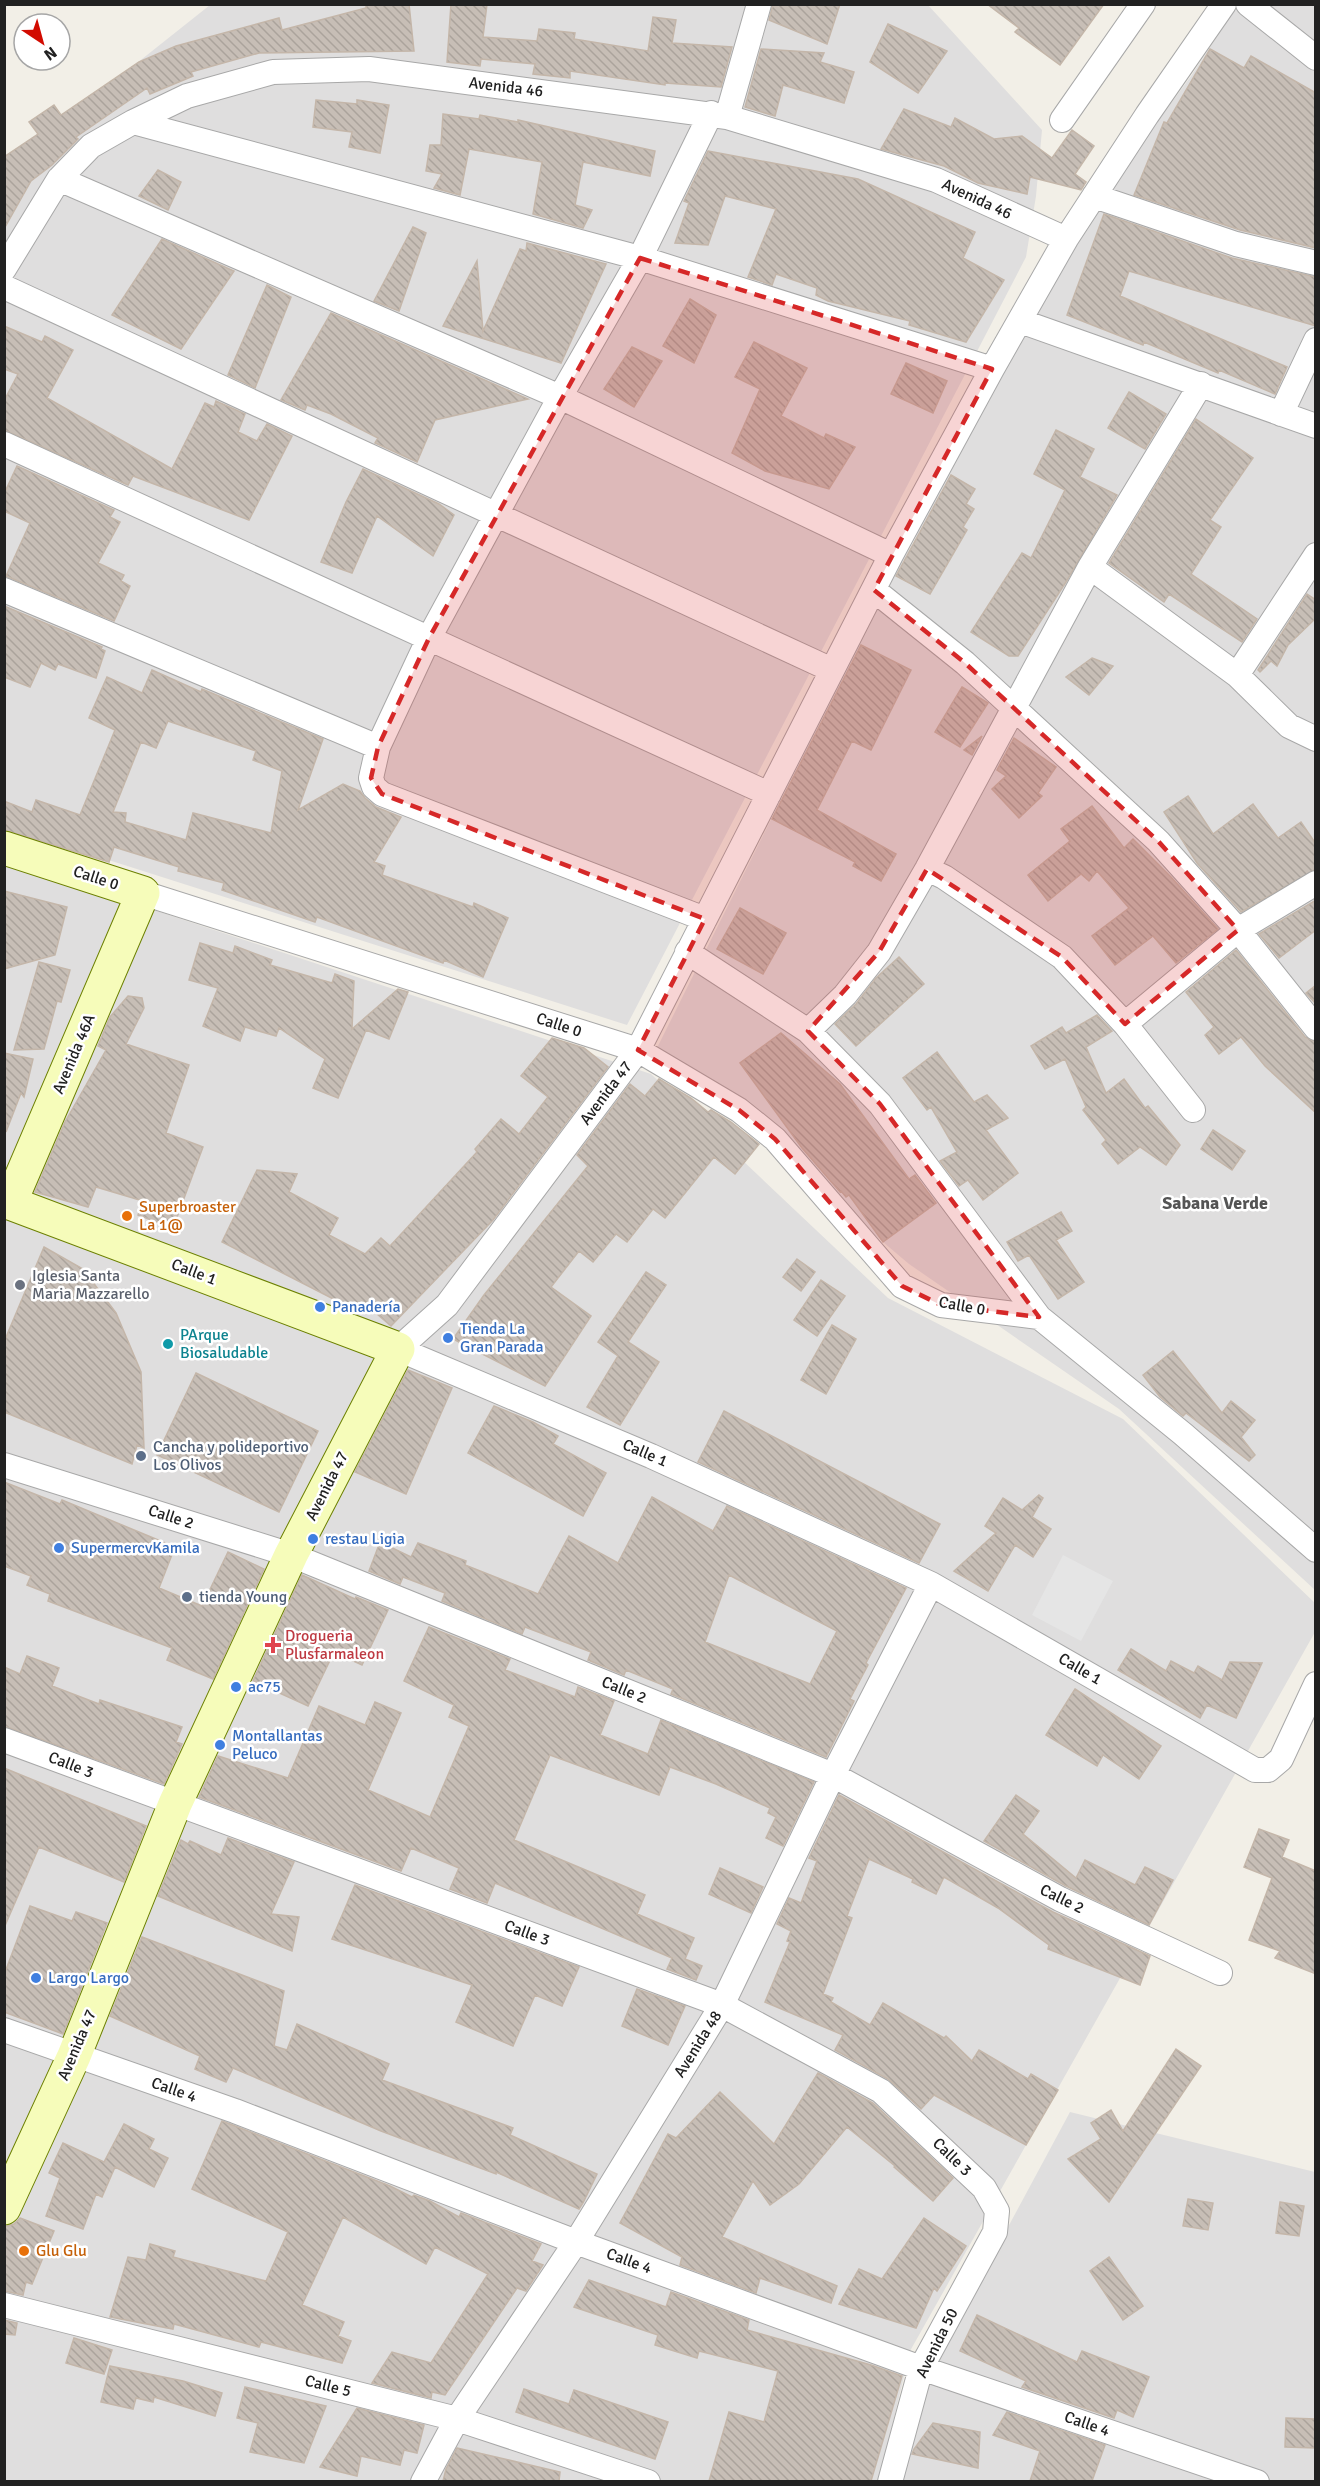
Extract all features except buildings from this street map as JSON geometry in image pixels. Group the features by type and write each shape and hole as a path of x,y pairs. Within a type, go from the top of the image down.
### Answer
{"street":[{"path":"705,919 382,794 374,787 371,778 378,747 429,638 560,397 719,115 759,4"},
{"path":"1062,120 1143,4"},
{"name":"Avenida 47","path":"4,2208 74,2056 175,1804 291,1555 398,1349 447,1305 638,1050 891,555 992,369 1066,239 1224,4"},
{"path":"1248,4 1316,58"},
{"name":"Avenida 46","path":"4,269 59,179 91,146 133,122 187,96 273,72 369,69 719,115 936,180 1066,239"},
{"path":"133,122 640,258 992,369"},
{"path":"59,179 560,397 891,555"},
{"path":"1094,196 1236,244 1316,263"},
{"path":"4,287 832,670"},
{"path":"1020,321 1316,426"},
{"path":"1281,414 1316,340"},
{"path":"808,1031 845,995 879,952 927,869 1090,567 1201,384"},
{"path":"4,444 769,794"},
{"path":"1237,675 1316,555"},
{"path":"1090,567 1237,675 1289,726 1316,739"},
{"path":"4,590 378,747"},
{"path":"874,590 965,663 1158,841 1238,930 1316,1028"},
{"name":"Calle 0","path":"4,849 638,1050 740,1110 775,1140 902,1286 941,1305 1039,1317"},
{"path":"927,869 1062,957 1125,1024 1193,1110"},
{"path":"1125,1024 1238,930 1316,883"},
{"name":"Avenida 46A","path":"6,1206 143,893"},
{"path":"687,952 808,1031 880,1104 1039,1317 1183,1434 1316,1550"},
{"name":"Calle 1","path":"6,1206 398,1349 651,1456 931,1584 1255,1770 1268,1770 1281,1759 1316,1684"},
{"name":"Calle 2","path":"4,1465 291,1555 833,1775 1060,1899 1221,1973"},
{"name":"Avenida 48","path":"423,2481 457,2419 576,2242 722,2005 833,1775 931,1584"},
{"name":"Calle 3","path":"4,1740 722,2005 881,2091 984,2188 997,2211"},
{"name":"Calle 4","path":"4,2030 235,2111 576,2242 921,2368 1257,2481"},
{"name":"Avenida 50","path":"890,2481 921,2368 994,2232 997,2211"},
{"name":"Calle 5","path":"4,2305 457,2419 648,2481"}],"highlighted area":[{"path":"640,258 992,369 874,590 965,663 1158,841 1238,930 1125,1024 1062,957 927,869 879,952 808,1031 880,1104 1039,1317 941,1305 902,1286 775,1139 739,1110 638,1050 705,919 382,794 371,778 378,747 429,638"}],"shaded area":[{"path":"210,5 928,5 1042,130 1036,196 1026,257 627,1025 5,827 5,157 137,63"},
{"path":"1238,5 1315,5 1315,1590 1119,1409 909,1264 656,1050 893,575 914,541 928,506 1085,221 1191,76"},
{"path":"5,861 651,1074 888,1298 1123,1419 1316,1604 1315,1632 910,2351 879,2481 5,2482"},
{"path":"1063,1555 1113,1581 1081,1641 1032,1615"},
{"path":"1070,2112 1315,2172 1315,2481 897,2482 938,2357"}],"place":[{"name":"Superbroaster La 1@","path":"127,1216"},
{"name":"Iglesia Santa Maria Mazzarello","path":"20,1285"},
{"name":"Panadería","path":"320,1307"},
{"name":"Tienda La Gran Parada","path":"448,1338"},
{"name":"PArque Biosaludable","path":"168,1344"},
{"name":"Cancha y polideportivo Los Olivos","path":"141,1456"},
{"name":"restau Ligia","path":"313,1539"},
{"name":"SupermercvKamila","path":"59,1548"},
{"name":"tienda Young","path":"187,1597"},
{"name":"Drogueria Plusfarmaleon","path":"273,1645"},
{"name":"ac75","path":"236,1687"},
{"name":"Montallantas Peluco","path":"220,1745"},
{"name":"Largo Largo","path":"36,1978"},
{"name":"Glu Glu","path":"24,2251"}],"district":[{"name":"Sabana Verde","path":"1215,1203"}]}
